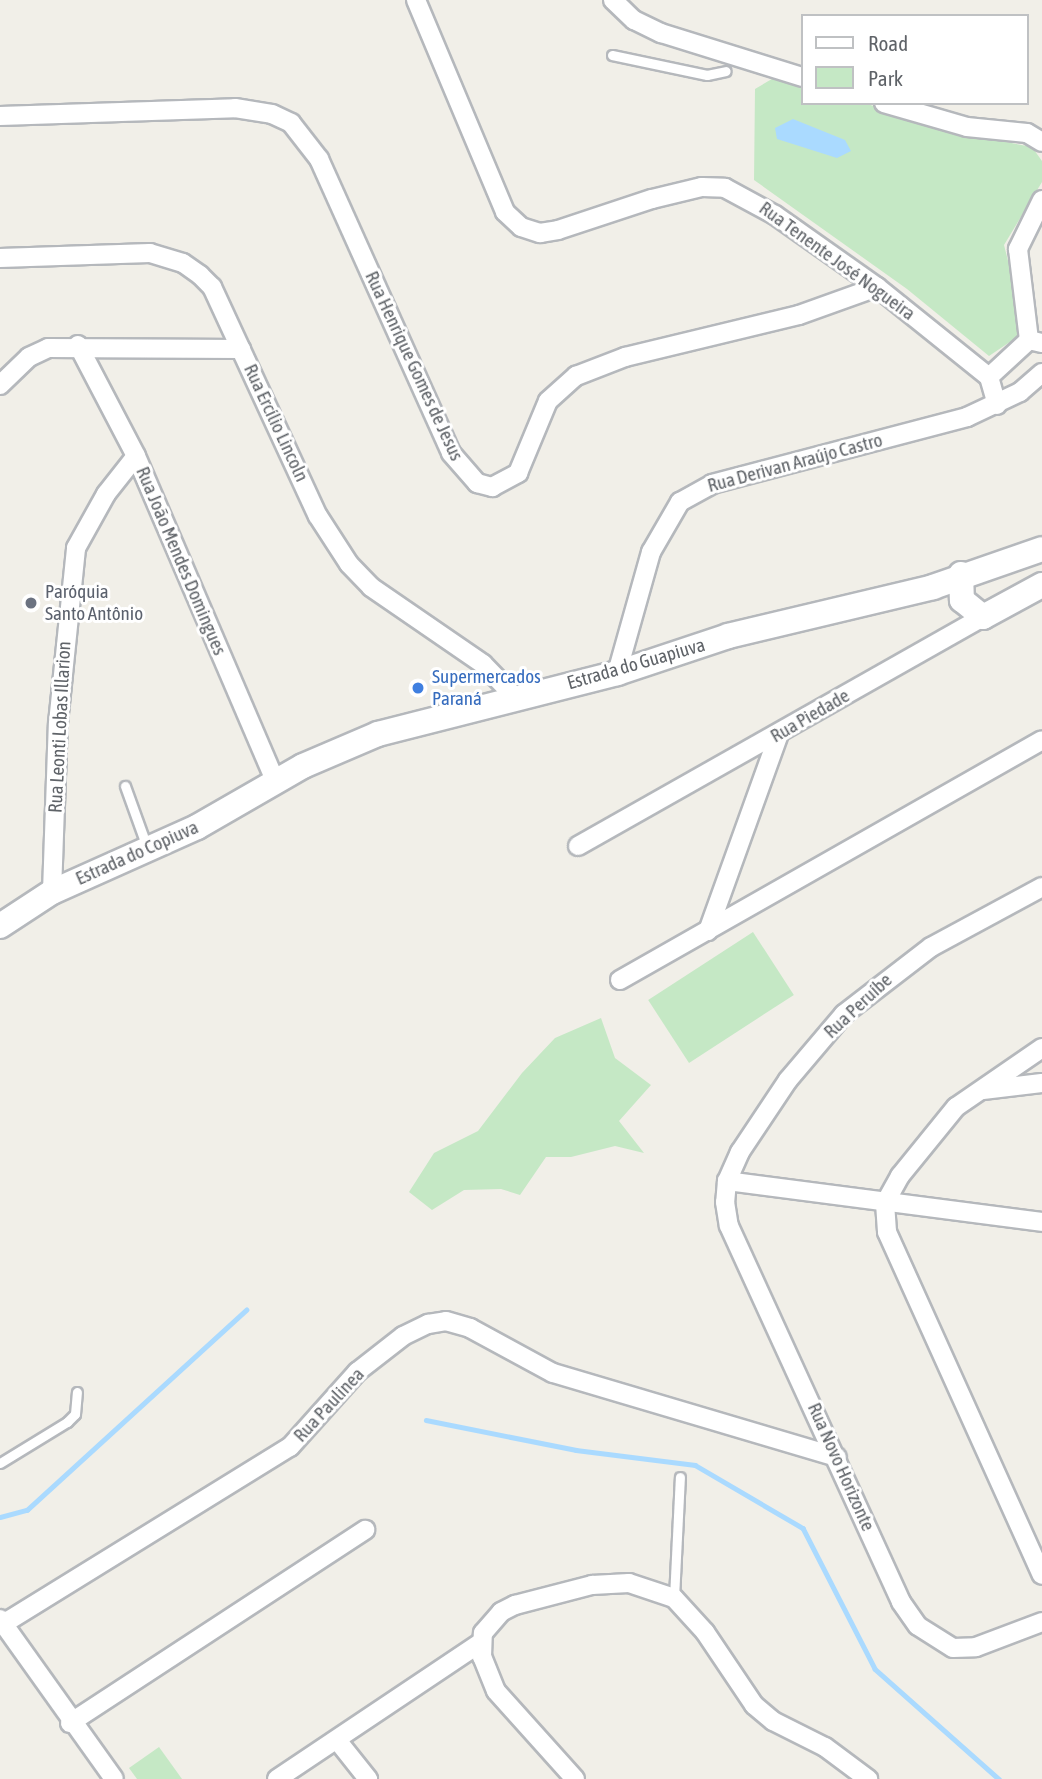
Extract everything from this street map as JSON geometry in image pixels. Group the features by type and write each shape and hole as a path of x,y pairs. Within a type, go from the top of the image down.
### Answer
{"street":[{"name":"Rua Tenente José Nogueira","path":"416,0 505,212 521,227 540,233 558,230 665,195 725,188 775,215 877,287 989,377"},
{"path":"613,0 634,20 661,33 800,76"},
{"path":"891,105 967,127 1027,133 1042,142"},
{"name":"Rua Henrique Gomes de Jesus","path":"0,116 235,108 290,123 319,159 452,453 477,483 492,487 518,473 548,401 576,376 647,351 799,316 877,287"},
{"path":"997,404 989,377 1035,342 1018,249 1042,201"},
{"name":"Rua Ercílio Lincoln","path":"0,258 150,253 183,263 212,287 318,516 349,564 371,587 483,664 515,696"},
{"path":"0,385 29,357 48,348 78,345 241,349"},
{"name":"Rua João Mendes Domingues","path":"78,345 136,456 275,781"},
{"name":"Rua Derivan Araújo Castro","path":"617,673 651,552 680,502 712,484 967,417 1020,392 1042,373"},
{"name":"Rua Leonti Lobas Illarion","path":"52,892 58,723 76,548 106,494 136,456"},
{"name":"Estrada do Guapiuva","path":"275,781 378,734 515,696 617,673 728,636 933,587 961,573 1042,549"},
{"path":"1003,559 1016,581 1016,599"},
{"path":"961,573 962,600"},
{"name":"Rua Piedade","path":"578,846 1042,585"},
{"path":"933,587 962,600 983,617"},
{"path":"708,931 779,734"},
{"path":"620,980 1042,740"},
{"name":"Estrada do Copiuva","path":"0,926 52,892 197,827 275,781"},
{"name":"Rua Peruíbe","path":"727,1181 762,1116 844,1014 931,947 1042,887"},
{"path":"977,1092 1038,1084 1035,1051"},
{"path":"1035,1051 956,1107 900,1176 885,1203 891,1242 1042,1575"},
{"path":"727,1181 1042,1222"},
{"name":"Rua Novo Horizonte","path":"727,1181 729,1226 837,1457 901,1602 918,1626 953,1648 976,1647 1042,1622"},
{"name":"Rua Paulinea","path":"2,1621 290,1447 357,1372 404,1336 428,1324 446,1321 470,1328 553,1373 837,1457"},
{"path":"70,1723 365,1530"},
{"path":"277,1779 480,1643 501,1612 539,1597 629,1583 674,1598 705,1632 754,1705 773,1721 825,1747 868,1779"},
{"path":"2,1621 70,1723 114,1779"},
{"path":"480,1643 496,1691 575,1779"},
{"path":"337,1740 368,1779"}],"lane":[{"path":"612,55 707,75 726,71"},
{"path":"125,786 147,849"},
{"path":"0,1463 67,1422 75,1414 77,1392"},
{"path":"674,1598 680,1477"}],"green space":[{"path":"777,76 800,83 800,105 870,105 959,133 1032,147 1042,161 1042,182 1004,245 1026,331 989,356 907,289 754,180 755,89"},
{"path":"753,932 794,995 689,1063 648,1000"},
{"path":"601,1018 615,1058 651,1085 619,1121 644,1153 615,1146 571,1157 546,1157 520,1195 501,1189 464,1190 432,1210 409,1192 434,1153 478,1131 522,1073 555,1038"},
{"path":"159,1747 182,1779 137,1779 129,1768"}],"water":[{"path":"793,119 845,140 851,151 837,158 777,139 775,128"}],"waterway":[{"path":"0,1517 27,1510 246,1310"},
{"path":"426,1420 576,1450 695,1465 803,1528 875,1669 999,1779"}],"place":[{"name":"Paróquia Santo Antônio","path":"31,603"},
{"name":"Supermercados Paraná","path":"418,688"}]}
